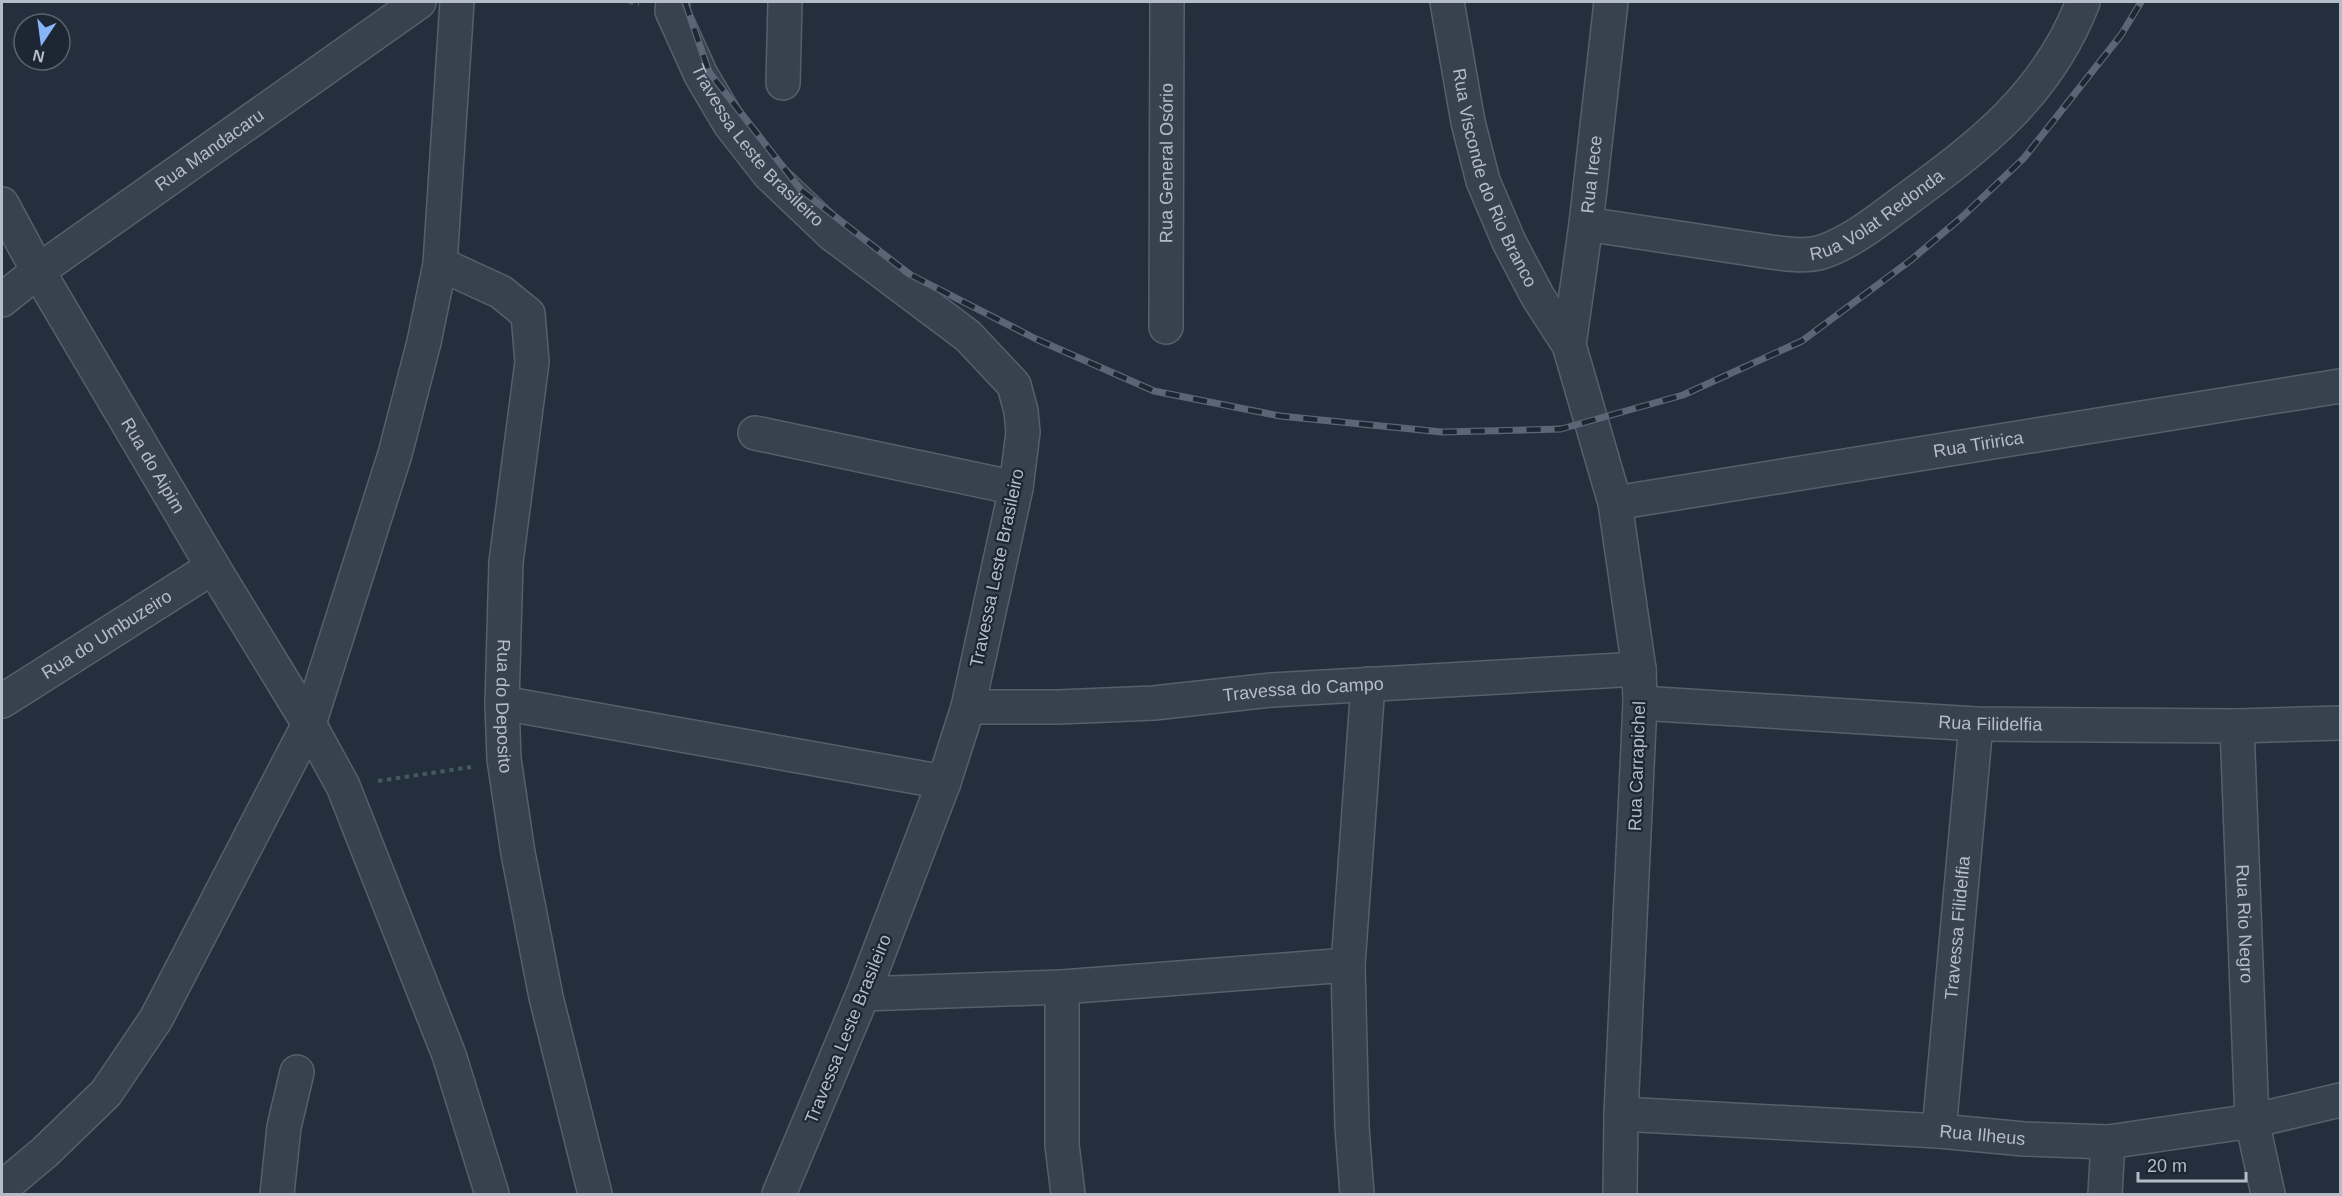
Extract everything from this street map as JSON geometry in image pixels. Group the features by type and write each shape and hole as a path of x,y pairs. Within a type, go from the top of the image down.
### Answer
{"street":[{"name":"Rua Mandacaru","path":"2,300 38,271 418,2"},
{"path":"2,1188 45,1152 106,1093 135,1052 156,1019 309,724 395,454 424,342 440,264 457,2"},
{"path":"783,83 785,2"},
{"name":"Rua General Osório","path":"1166,327 1167,2"},
{"name":"Rua Visconde do Rio Branco","path":"1447,2 1468,122 1484,181 1509,242 1538,297 1569,345"},
{"name":"Rua Irece","path":"1569,345 1586,224 1611,2"},
{"name":"Rua Volat Redonda","path":"1586,224 1772,252 1801,254 1822,252 1888,213 1958,162 1996,127 2035,88 2054,61 2075,23 2083,2"},
{"name":"Travessa Leste Brasileiro","path":"673,6 701,75 730,124 769,174 832,234 968,336 1014,385 1022,411 1023,432 1016,488 968,707 944,782 863,994 779,1194"},
{"name":"Rua do Aipim","path":"2,204 38,271 309,724 343,786 449,1055 492,1194"},
{"name":"Rua do Deposito","path":"440,264 501,292 528,314 532,362 506,562 502,703 504,759 518,853 546,997 595,1194"},
{"name":"Rua Carrapichel","path":"1569,345 1615,503 1639,669 1640,704 1621,1114 1620,1194"},
{"name":"Rua Tiririca","path":"1615,503 2340,386"},
{"path":"755,433 1016,488"},
{"name":"Rua do Umbuzeiro","path":"2,701 213,567"},
{"name":"Travessa do Campo","path":"968,707 1058,707 1154,703 1272,690 1639,669"},
{"path":"1357,1194 1348,965 1368,684"},
{"path":"502,703 944,782"},
{"name":"Rua Filidelfia","path":"1640,704 1976,724 2237,726 2340,723"},
{"name":"Travessa Filidelfia","path":"1940,1131 1976,724"},
{"name":"Rua Rio Negro","path":"2237,726 2252,1121 2268,1194"},
{"path":"863,994 1062,987 1348,965"},
{"path":"1062,987 1062,1145 1068,1194"},
{"path":"277,1194 284,1127 297,1071"},
{"name":"Rua Ilheus","path":"1621,1114 1940,1131 2024,1139 2108,1142 2252,1121 2340,1100"},
{"path":"2105,1194 2108,1142"}],"path":[{"path":"343,786 471,767 504,759"}],"railway":[{"path":"685,2 709,72 801,190 909,274 1036,339 1154,391 1280,416 1442,432 1561,429 1683,395 1802,341 1911,260 1962,217 2024,158 2121,35 2141,2"}]}
